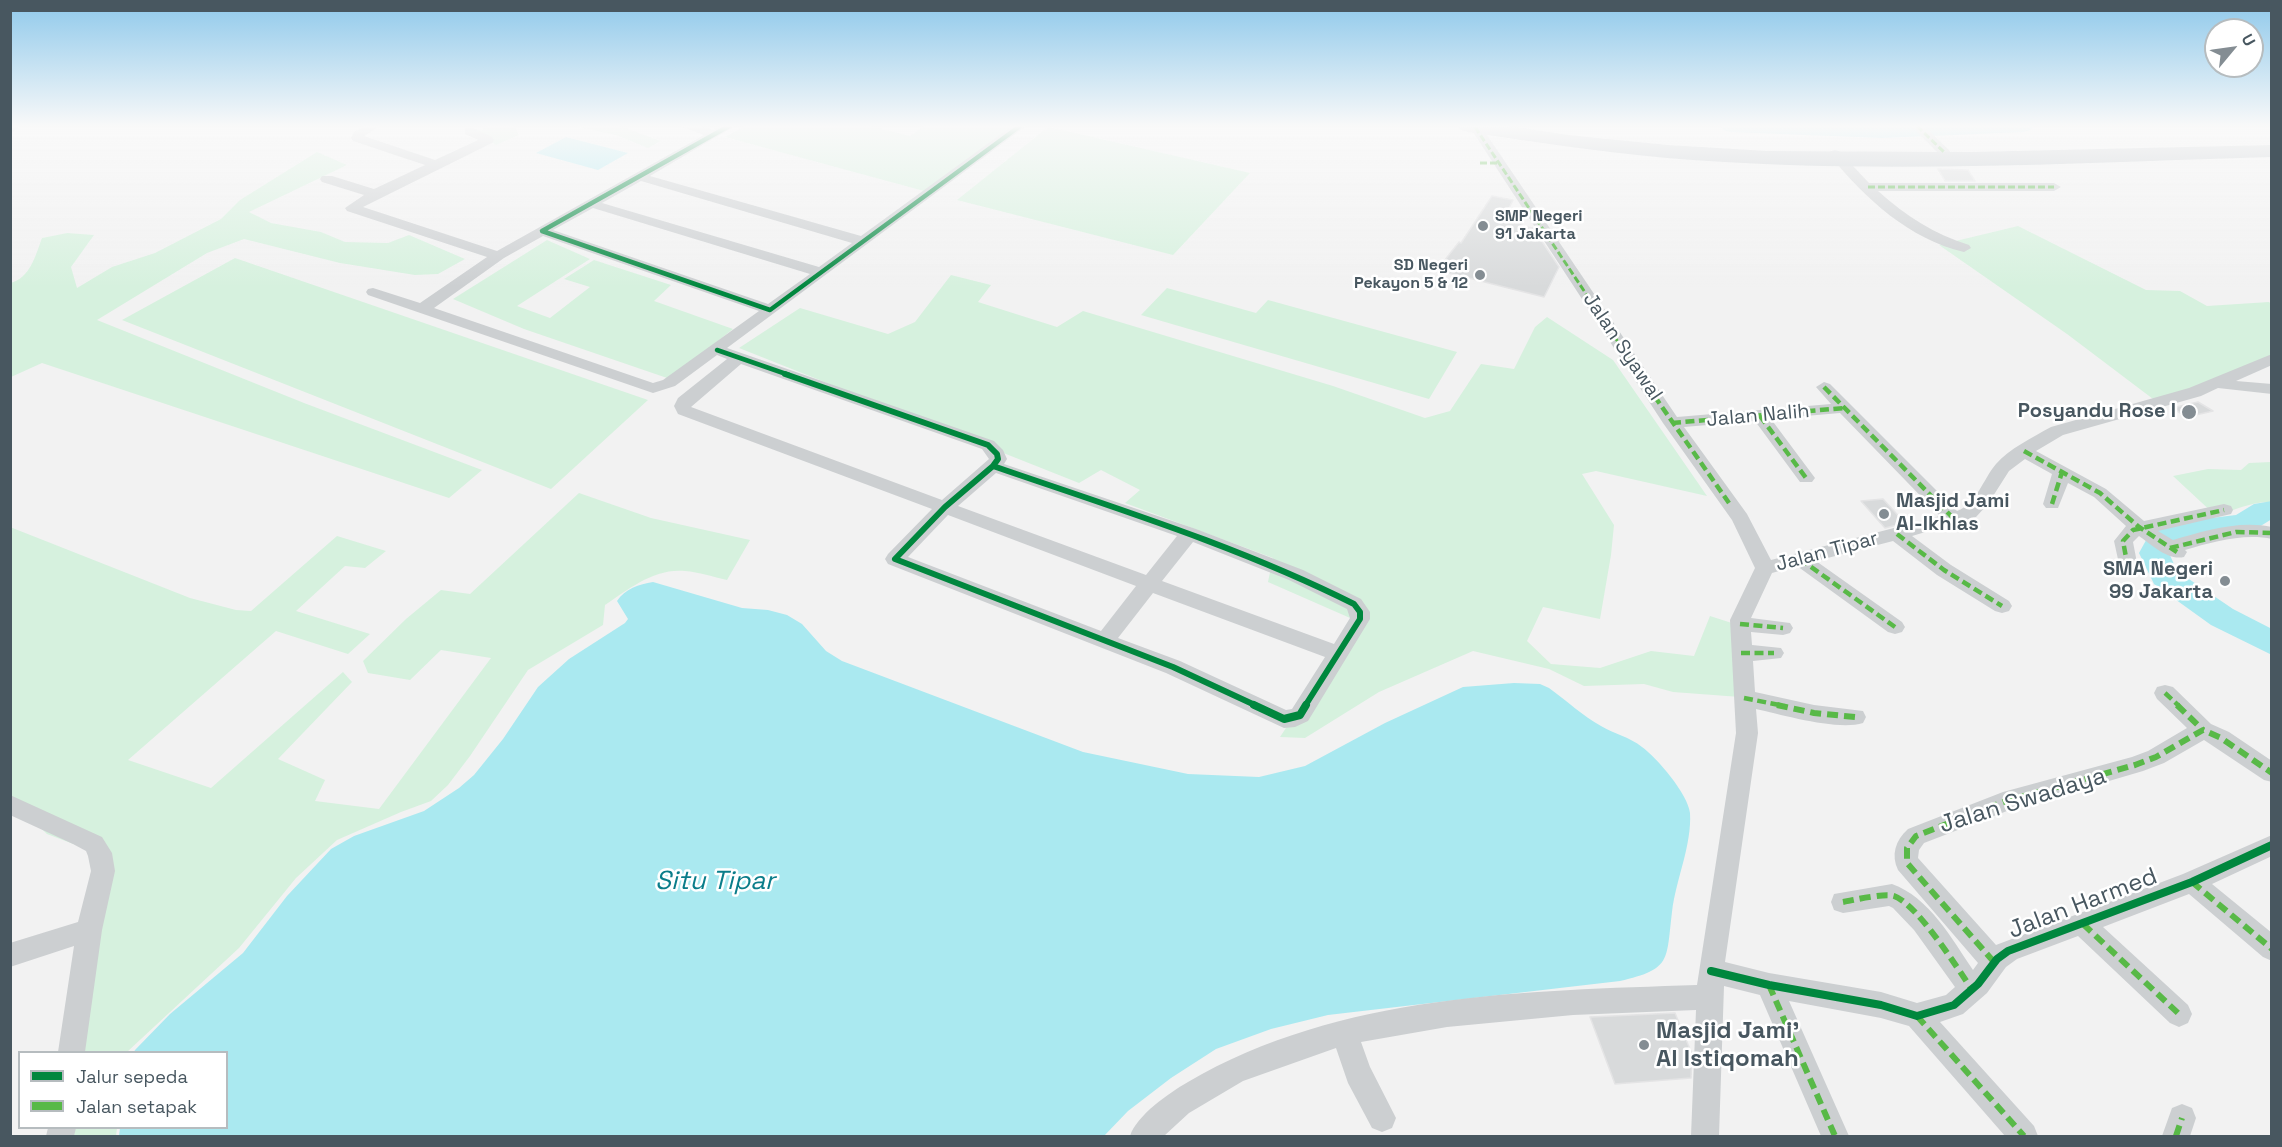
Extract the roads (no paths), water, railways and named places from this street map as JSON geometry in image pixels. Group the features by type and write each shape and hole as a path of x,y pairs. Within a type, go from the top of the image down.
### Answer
{"street":[{"path":"332,180 375,194"},
{"path":"405,180 352,208 499,255"},
{"path":"422,309 499,255 637,180"},
{"path":"650,180 862,241"},
{"path":"373,292 648,387 669,384 946,180"},
{"name":"Jalan Syawal","path":"1510,180 1672,423 1740,518 1765,568"},
{"path":"1860,180 1924,232 1964,248"},
{"path":"1868,187 2054,188"},
{"path":"593,204 820,272"},
{"path":"542,231 770,310"},
{"path":"717,350 988,445 997,454 998,459 993,466 945,507 895,559 1173,667 1289,720 1300,716 1360,620 1360,612 1354,604 1296,575 1189,533 993,466"},
{"path":"739,357 684,402 682,406 684,410 1338,654"},
{"name":"Jalan Tipar","path":"1765,568 1969,513 1982,500 2003,467 2057,431 2148,407 2217,384 2271,359"},
{"path":"2217,384 2247,384 2271,388"},
{"path":"1824,387 1953,519"},
{"name":"Jalan Nalih","path":"1672,423 1844,408"},
{"path":"1760,416 1806,478"},
{"path":"2024,451 2100,493 2140,528 2170,547 2253,530 2271,533"},
{"path":"2052,504 2062,472"},
{"path":"2127,568 2123,541 2128,534 2140,528 2224,510"},
{"path":"1105,640 1189,533"},
{"path":"1897,534 1944,570 2002,606"},
{"path":"1800,559 1895,627"},
{"path":"1705,1137 1710,984 1745,752 1747,720 1740,624 1755,584 1765,568"},
{"path":"1740,624 1783,628"},
{"path":"1742,653 1774,653"},
{"path":"2166,693 2203,730 2221,738 2271,773"},
{"path":"1744,698 1814,713 1855,717"},
{"name":"Jalan Swadaya","path":"1994,962 1907,863 1905,857 1910,842 1922,832 2003,802 2157,757 2203,730"},
{"path":"10,804 94,844 100,853 103,871 89,930 72,1051"},
{"name":"Jalan Harmed","path":"1917,1016 1954,1005 1978,984 1994,962 2008,951 2192,882 2271,845"},
{"path":"2192,882 2271,949"},
{"path":"1843,902 1892,895 1899,897 1917,916 1971,988"},
{"path":"2084,924 2179,1014"},
{"path":"10,955 89,930"},
{"path":"1144,1137 1179,1103 1234,1070 1344,1032 1458,1013 1573,1002 1710,984 1769,985 1881,1005 1917,1016 2025,1137"},
{"path":"1769,985 1835,1137"},
{"path":"1344,1032 1358,1073 1382,1118"}],"water":[{"name":"Situ Tipar","path":"653,582 742,608 768,610 787,615 802,624 826,651 842,661 1083,752 1188,774 1259,777 1305,766 1385,723 1463,687 1514,683 1540,684 1549,688 1594,722 1642,747 1656,759 1684,796 1690,813 1689,837 1674,900 1667,952 1658,967 1637,977 1620,981 1328,1015 1271,1029 1216,1049 1171,1078 1128,1111 1104,1136 119,1136 120,1129 228,1129 228,1051 135,1050 170,1014 243,953 287,896 331,849 354,836 424,811 474,775 503,739 538,687 569,659 625,623 628,619 617,601 624,593"}],"waterway":[{"path":"2272,510 2264,511 2243,524 2180,530 2160,540 2154,553 2165,577 2222,617 2272,643"}],"place":[{"name":"SMP Negeri 91 Jakarta","path":"1483,226"},
{"name":"SD Negeri Pekayon 5 & 12","path":"1480,275"},
{"name":"Posyandu Rose I","path":"2189,412"},
{"name":"Masjid Jami Al-Ikhlas","path":"1884,514"},
{"name":"SMA Negeri 99 Jakarta","path":"2225,581"},
{"name":"Masjid Jami' Al Istiqomah","path":"1644,1045"}]}
